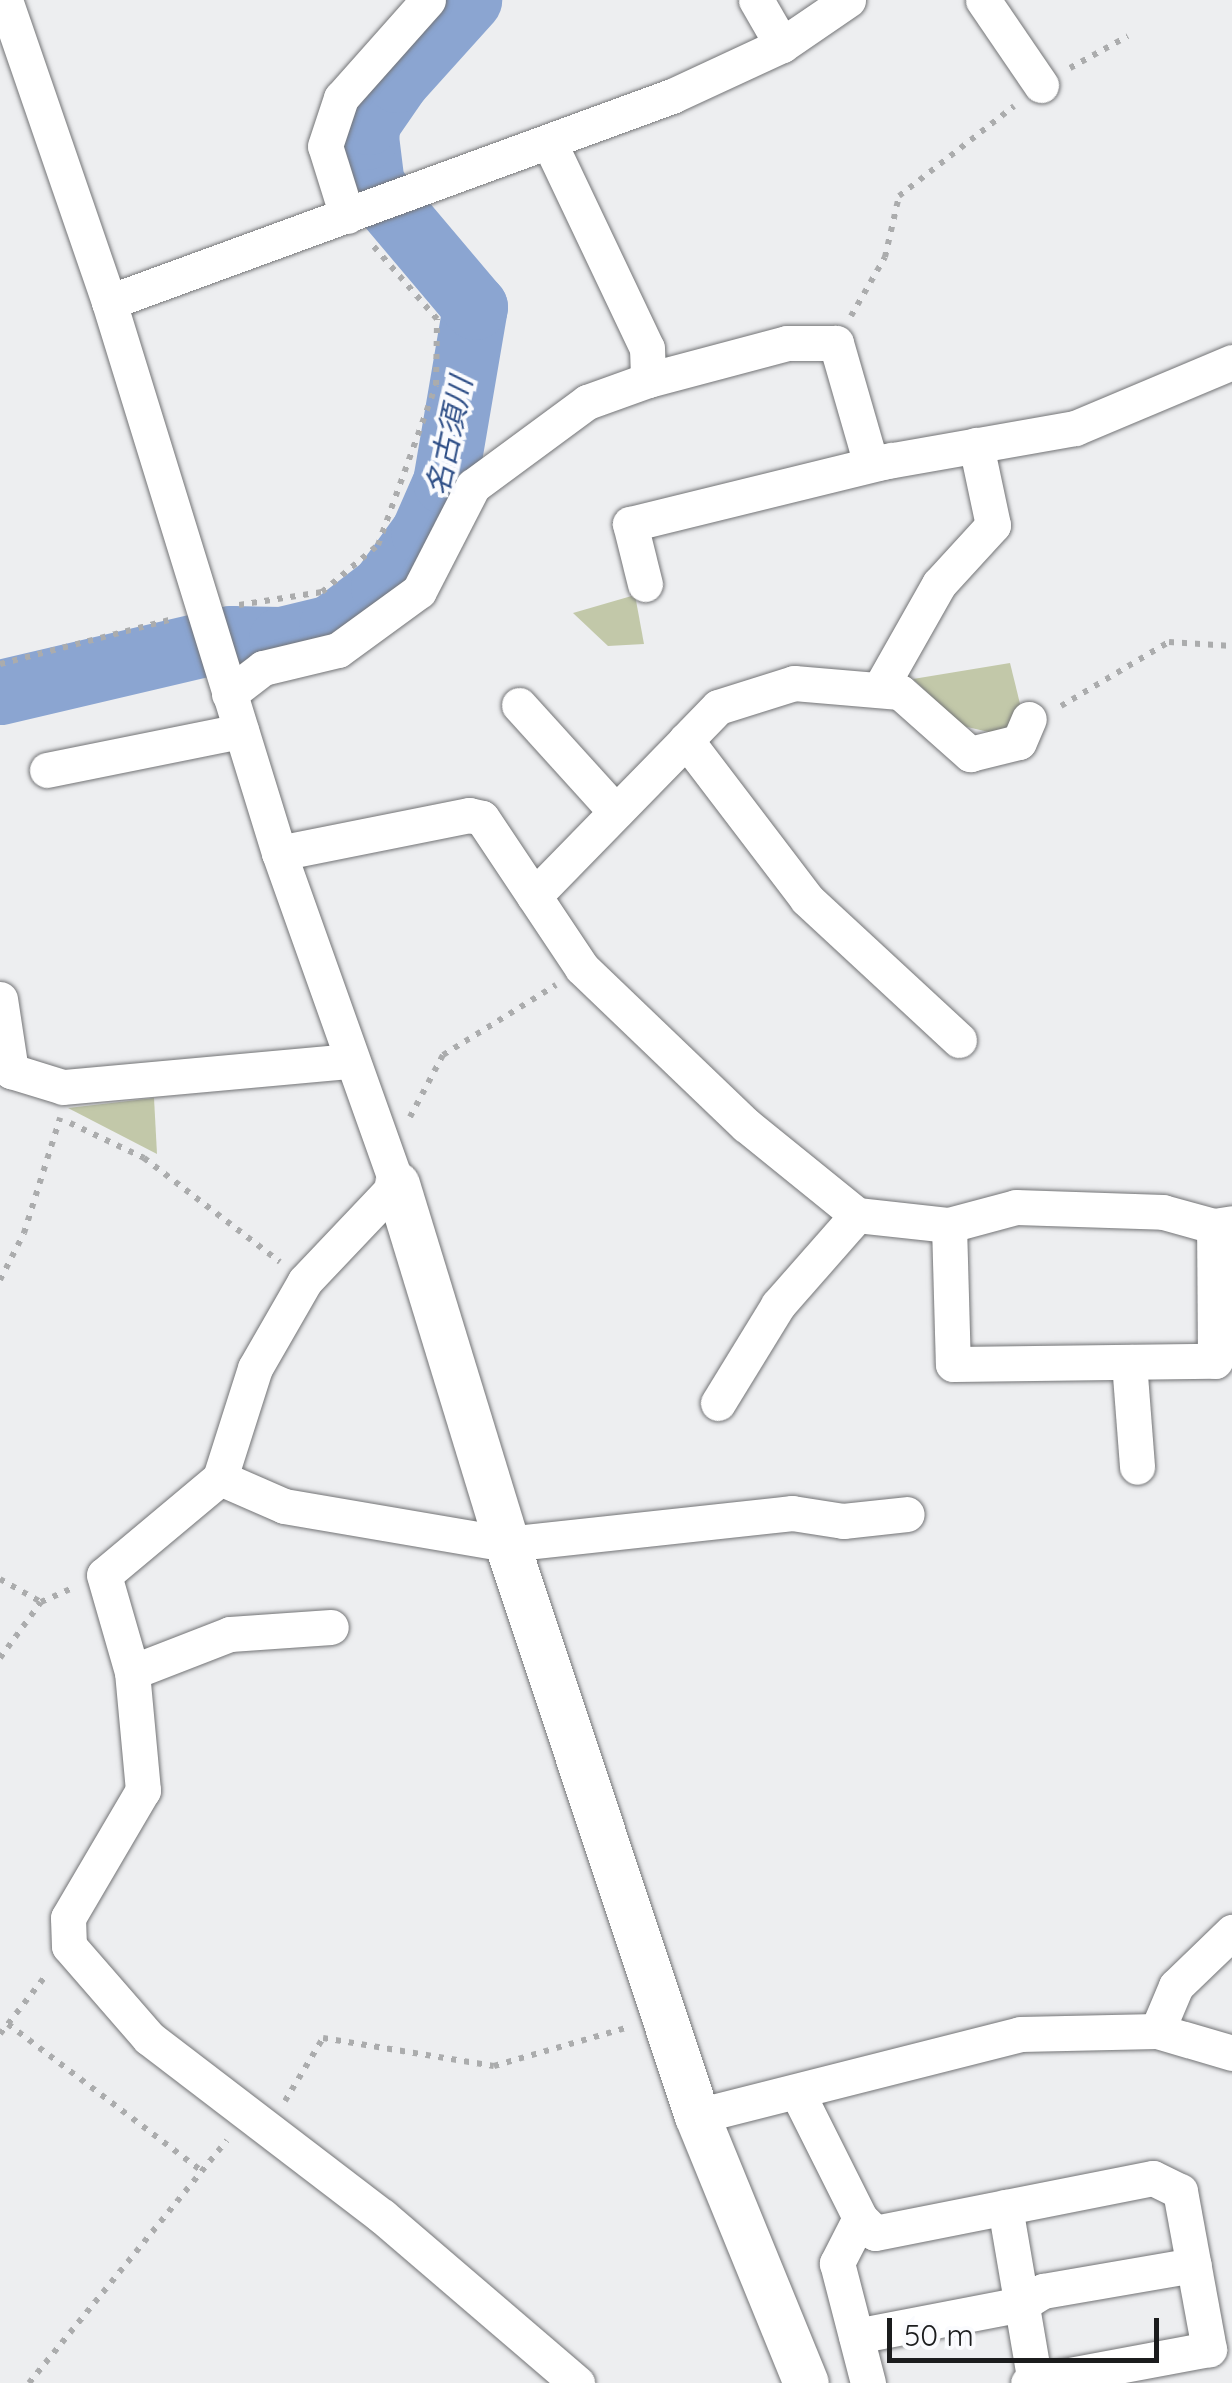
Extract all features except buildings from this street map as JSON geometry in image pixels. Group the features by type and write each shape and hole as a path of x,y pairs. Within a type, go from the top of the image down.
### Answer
{"street":[{"path":"5,0 109,302 279,853 350,1062 397,1184 506,1544 697,2116 806,2383"},
{"path":"349,216 325,146 341,98 428,0"},
{"path":"756,0 782,45"},
{"path":"109,302 550,144 782,45 848,0"},
{"path":"984,0 1041,85"},
{"path":"550,144 647,348 648,380"},
{"path":"226,683 263,668 338,650 418,591 474,486 587,402 648,380 786,343 836,343 872,464 1074,428 1232,362"},
{"path":"879,690 939,584 993,525 976,446"},
{"path":"645,584 630,524 891,460"},
{"path":"534,896 718,708 794,683 900,692 970,754 1019,742 1029,720"},
{"path":"519,705 616,812"},
{"path":"47,770 241,731"},
{"path":"686,740 806,898 960,1040"},
{"path":"279,853 469,815 482,818 582,968 746,1126 857,1215 948,1225 1016,1207 1164,1212 1223,1225 1216,1362 953,1364 948,1225"},
{"path":"0,999 11,1071 63,1088 350,1062"},
{"path":"397,1184 305,1280 255,1368 220,1478 104,1575 132,1672 144,1790 68,1918 69,1946 149,2038 382,2216 577,2383"},
{"path":"718,1403 778,1304 857,1215"},
{"path":"1130,1362 1136,1467"},
{"path":"220,1478 284,1506 506,1544 792,1512 843,1521 907,1514"},
{"path":"132,1672 230,1634 331,1627"},
{"path":"1157,2031 1176,1986 1232,1932"},
{"path":"697,2116 798,2094 1020,2034 1157,2031 1232,2053"},
{"path":"798,2094 860,2218 876,2233 1005,2207 1153,2178 1180,2191 1209,2349 1032,2382 1005,2207"},
{"path":"860,2218 838,2262 868,2383"},
{"path":"856,2336 1022,2304 1043,2291 1194,2265"}],"path":[{"path":"836,343 885,258 899,196 1041,85 1128,36"},
{"path":"0,664 206,612 322,592 378,545 436,385 438,319 349,216"},
{"path":"1029,720 1077,700 1168,642 1232,646"},
{"path":"379,1143 407,1123 443,1055 582,968"},
{"path":"45,1111 144,1158 305,1280"},
{"path":"0,1280 24,1233 60,1118"},
{"path":"0,1658 41,1602 104,1575"},
{"path":"0,1579 41,1602"},
{"path":"0,2034 69,1946"},
{"path":"8,2024 202,2171"}],"green space":[{"path":"635,595 644,644 608,646 573,613"},
{"path":"1010,663 1024,720 993,733 963,726 913,679"},
{"path":"154,1098 157,1154 68,1108"}],"waterway":[{"name":"名古須川","path":"0,692 231,638 281,639 331,627 383,587 423,532 445,482 475,307 372,185 366,137 368,122 397,80 469,0"}]}
